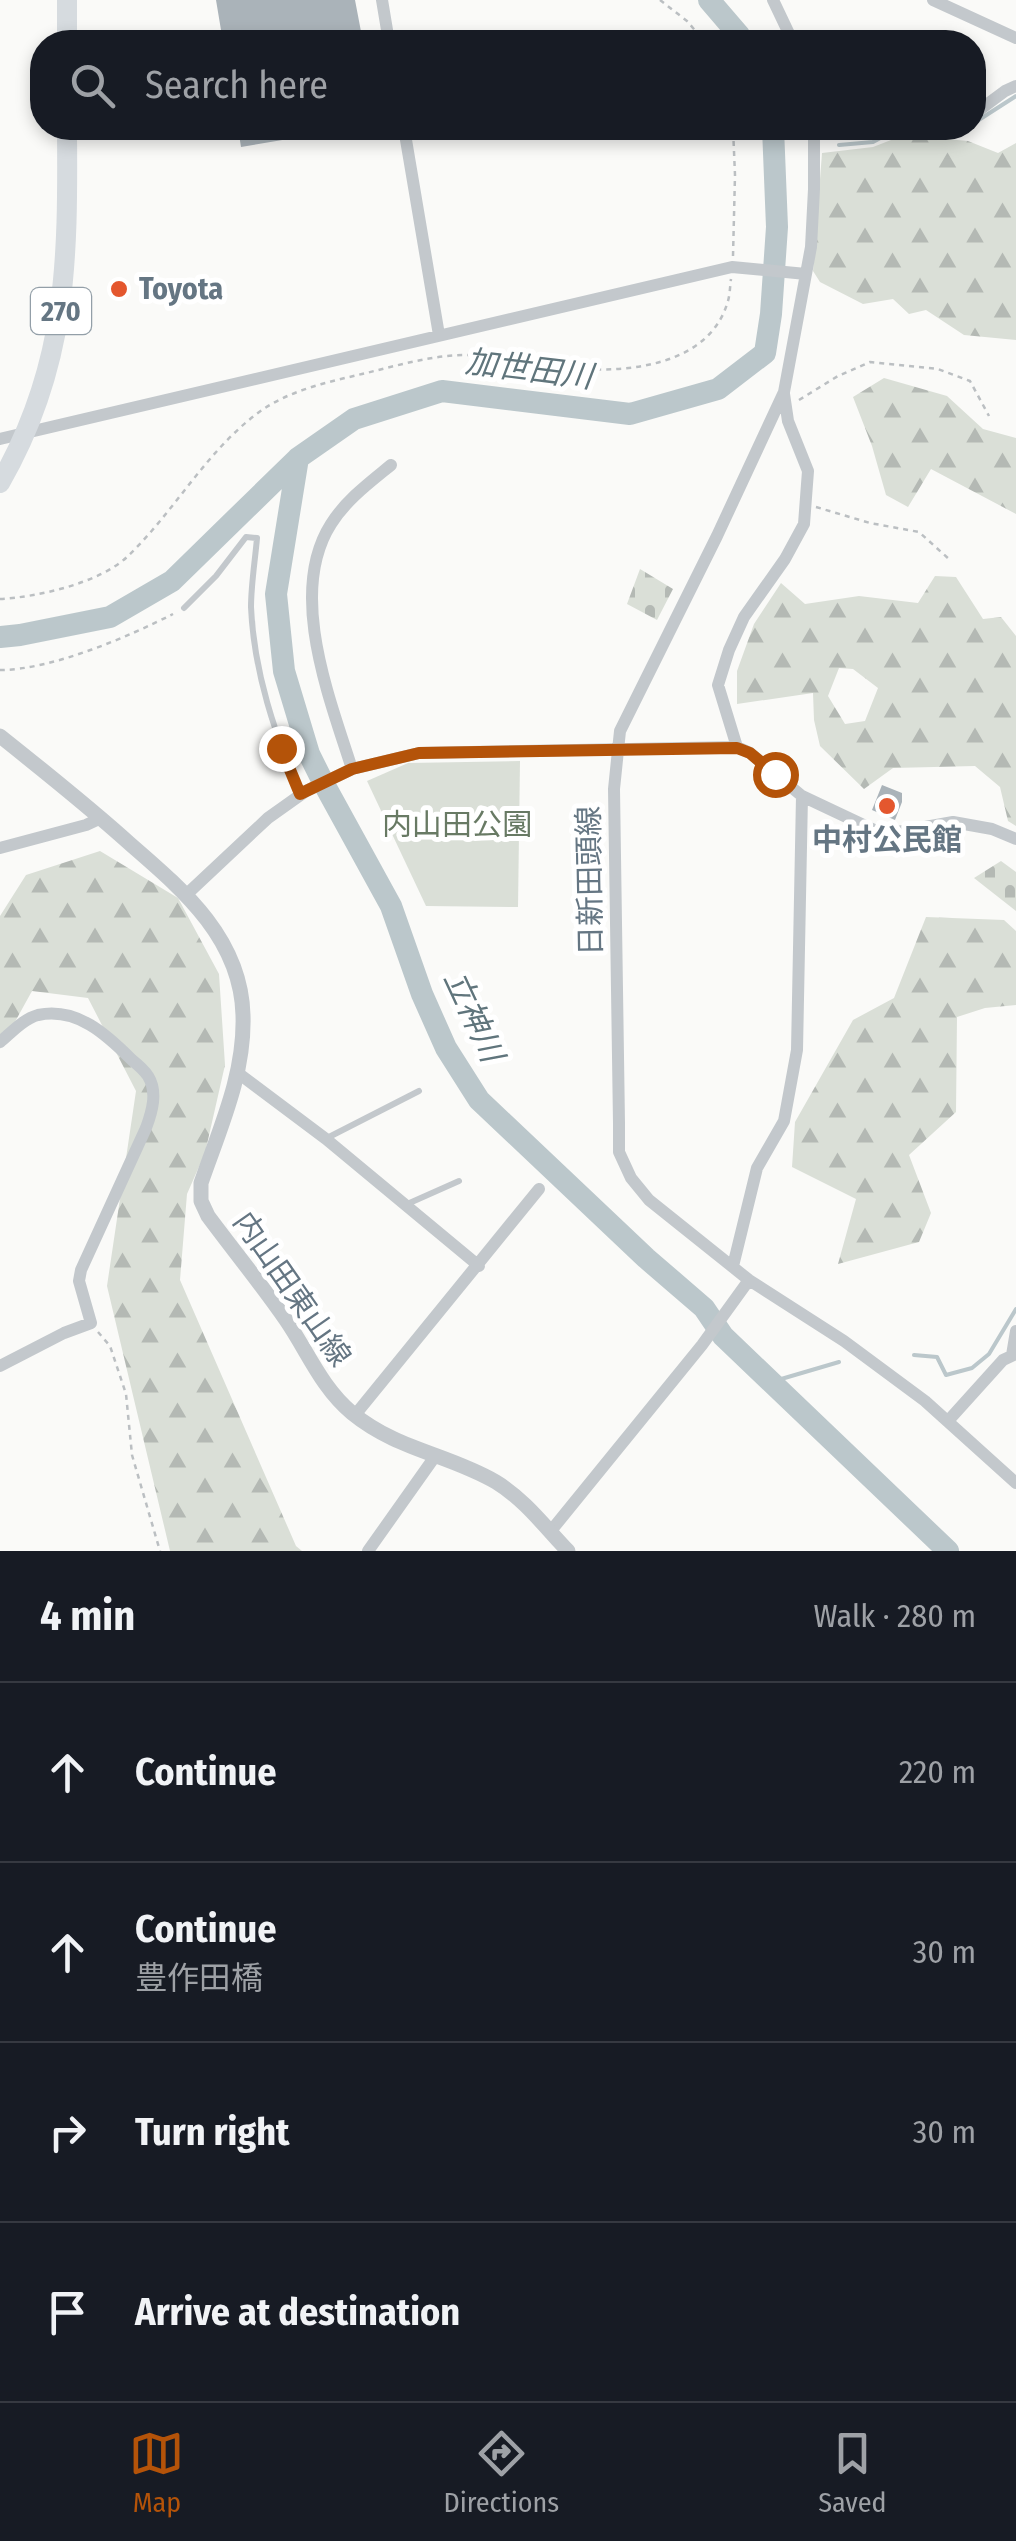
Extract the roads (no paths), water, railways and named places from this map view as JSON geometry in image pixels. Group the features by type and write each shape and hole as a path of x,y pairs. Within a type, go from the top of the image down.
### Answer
{"highway":[{"path":"67,0 67,30"},
{"name":"270","path":"0,483 26,433 51,361 63,294 68,140"}],"street":[{"path":"382,0 387,30"},
{"path":"773,0 787,30"},
{"path":"933,0 1016,38"},
{"path":"986,105 1016,86"},
{"path":"406,140 439,335"},
{"name":"日新田頭線","path":"814,140 813,208 784,392 620,731 614,789 619,1152 631,1178 649,1200 749,1280 844,1341 948,1421 1016,1482"},
{"path":"0,439 734,268 803,273"},
{"path":"737,748 718,685 744,617 804,524 808,471 784,408 784,392"},
{"path":"347,772 313,625 316,559 329,526 350,499 391,465"},
{"name":"内山田東山線","path":"0,736 187,894 224,945 238,980 243,1014 238,1074 201,1183 201,1200 208,1216 285,1319 324,1385 378,1432 498,1483 568,1551"},
{"path":"187,894 268,818 303,792 347,772 419,753 737,748 750,753 802,796 874,830 892,833 953,822 992,829 1016,839"},
{"path":"734,1266 757,1168 784,1121 797,1050 802,796"},
{"path":"0,848 101,818"},
{"path":"0,1042 36,1016 77,1018 109,1037 148,1076 152,1088 152,1113 81,1270 79,1281 90,1323 0,1366"},
{"path":"238,1074 326,1139 479,1266"},
{"path":"355,1415 539,1189"},
{"path":"550,1532 702,1345 749,1280"},
{"path":"948,1421 1003,1360 1014,1354 1016,1331"},
{"path":"368,1551 436,1455"}],"lane":[{"path":"184,608 216,576 246,537 257,538 251,602 253,638 264,696 281,748 303,792"},
{"path":"326,1139 420,1092"},
{"path":"404,1206 459,1181"}],"waterway":[{"name":"加世田川","path":"709,0 735,30"},
{"path":"986,115 1016,96"},
{"name":"加世田川","path":"0,637 110,617 172,581 298,458 354,419 442,391 630,414 718,389 765,353 777,227 773,140"},
{"path":"839,145 877,140"},
{"name":"立神川","path":"298,458 276,594 284,671 309,754 391,906 446,1048 479,1100 704,1308 723,1336 948,1551"},
{"path":"914,1355 937,1357 946,1375 972,1368 989,1354 1016,1309"},
{"path":"771,1382 839,1362"}],"place":[{"name":"Toyota","path":"119,289"},
{"name":"中村公民館","path":"887,806"}],"park label":[{"name":"内山田公園","path":"457,825"}]}
